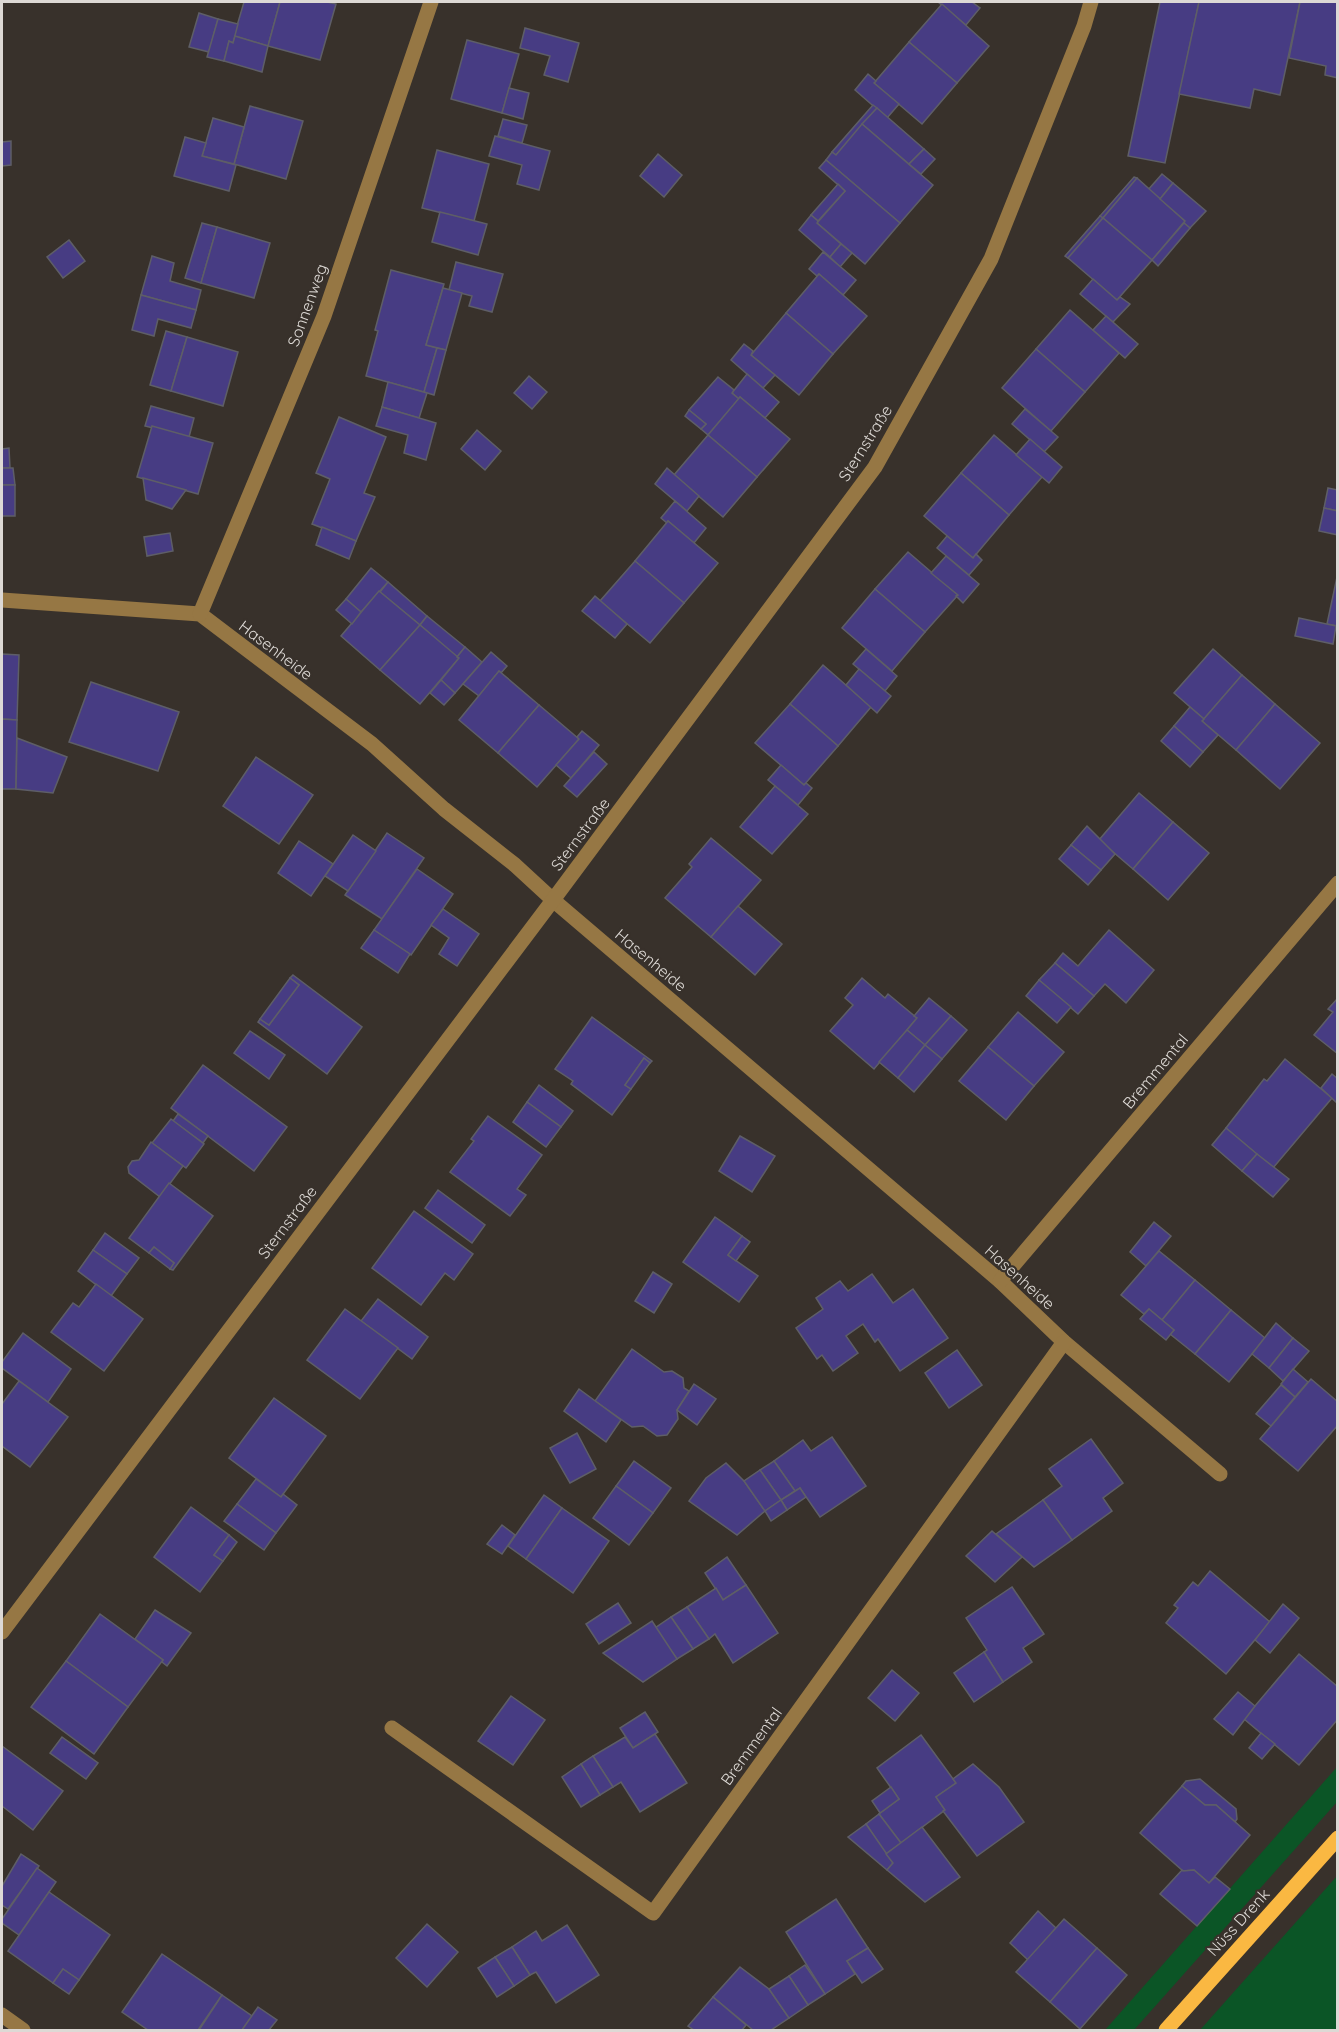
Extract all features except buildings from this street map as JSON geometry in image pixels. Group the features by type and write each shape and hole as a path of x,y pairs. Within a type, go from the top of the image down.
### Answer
{"main road":[{"name":"Nüss Drenk","path":"1166,2031 1338,1838"}],"street":[{"name":"Sonnenweg","path":"200,614 324,316 431,2"},
{"name":"Sternstraße","path":"2,1632 553,900 875,467 991,259 1084,26 1091,2"},
{"path":"2,600 200,614"},
{"name":"Hasenheide","path":"200,614 372,744 444,808 515,865 553,900 1000,1281 1064,1342 1220,1474"},
{"name":"Bremmental","path":"1000,1281 1338,883"},
{"name":"Bremmental","path":"392,1728 653,1912 1064,1342"},
{"path":"2,2015 23,2031"}],"green space":[{"path":"1337,1767 1337,1802 1134,2030 1105,2030"},
{"path":"1337,1876 1337,2030 1200,2030"}]}
